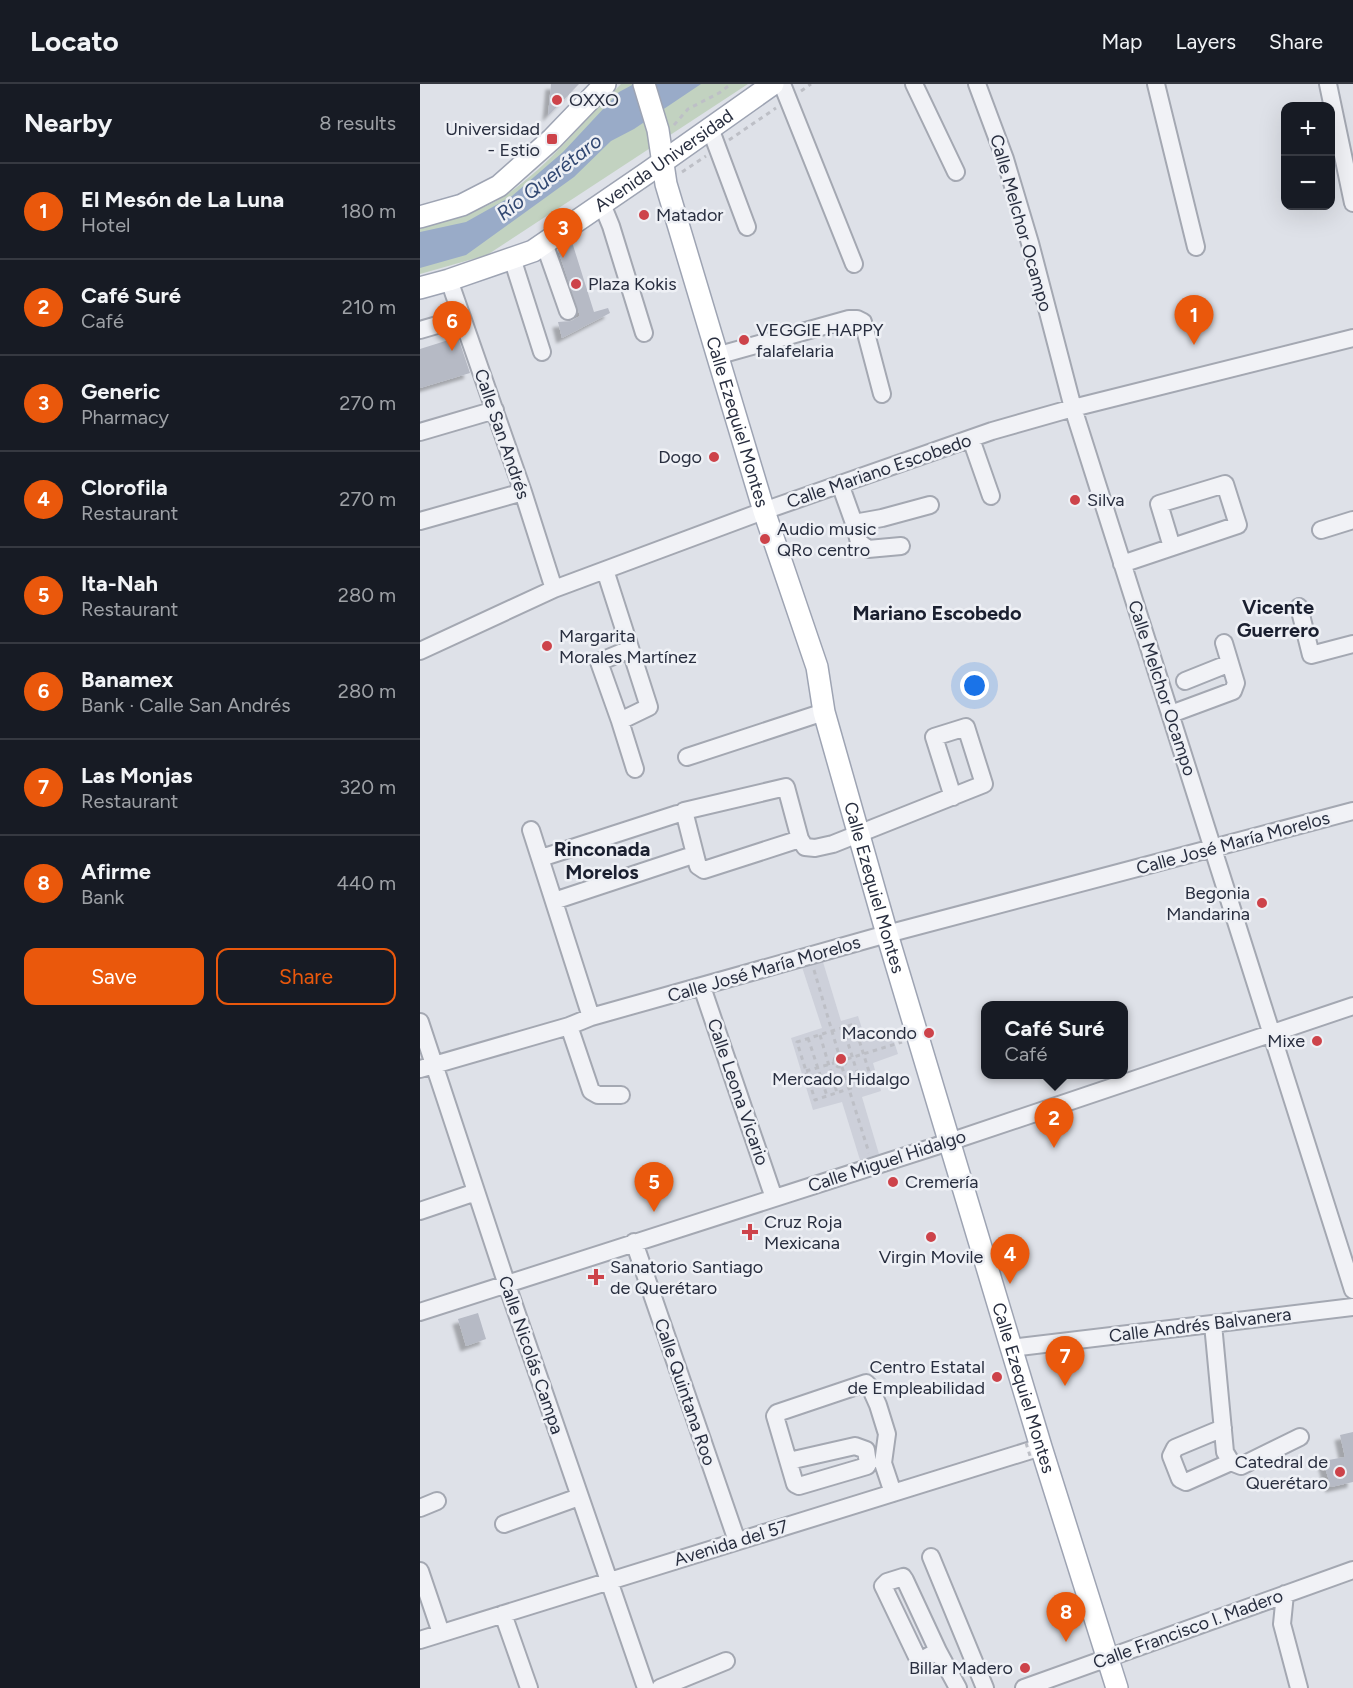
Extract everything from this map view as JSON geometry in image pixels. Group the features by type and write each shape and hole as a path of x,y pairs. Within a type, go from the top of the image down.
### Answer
{"main road":[{"path":"420,217 462,205 499,186 552,138 605,84"},
{"name":"Calle Ezequiel Montes","path":"644,84 668,158 666,184 764,511 817,667 824,712 887,934 1011,1348 1033,1450 1117,1688"},
{"name":"Avenida Universidad","path":"420,288 533,251 773,84"}],"street":[{"path":"914,84 956,172"},
{"name":"Calle Melchor Ocampo","path":"977,84 1005,159 1030,243 1073,408 1353,1290"},
{"path":"1156,84 1196,247"},
{"path":"1328,84 1353,203"},
{"path":"785,92 854,264"},
{"path":"710,128 747,227"},
{"path":"602,204 611,225 644,333"},
{"path":"544,243 568,311"},
{"path":"512,258 542,352"},
{"name":"Calle San Andrés","path":"448,280 495,410 554,589"},
{"path":"420,330 461,318"},
{"path":"717,356 849,319 857,319 863,322 882,394"},
{"name":"Calle Mariano Escobedo","path":"420,651 554,589 764,511 971,439 1073,408 1353,338"},
{"path":"420,432 495,410"},
{"path":"971,439 991,496"},
{"path":"840,484 859,542 868,549 901,546"},
{"path":"1122,564 1238,525 1225,484 1159,504 1172,547"},
{"path":"420,521 523,492"},
{"path":"854,523 882,518 930,504"},
{"path":"1321,530 1353,520"},
{"path":"605,570 649,707 620,721"},
{"path":"1299,607 1311,655 1353,644"},
{"path":"1171,714 1233,691 1236,683 1224,643"},
{"path":"630,650 599,662 635,769"},
{"path":"1185,681 1230,663"},
{"path":"687,757 824,712"},
{"path":"800,839 704,870 698,866 684,811 786,787 800,839 805,847 815,848 953,797"},
{"name":"Calle José María Morelos","path":"428,1067 569,1026 591,1017 887,934 1353,811"},
{"path":"541,858 677,814"},
{"path":"531,830 591,1017"},
{"path":"554,901 687,857"},
{"name":"Calle Leona Vicario","path":"702,987 774,1197"},
{"name":"Calle Miguel Hidalgo","path":"420,1312 949,1142 1353,1006"},
{"name":"Calle Nicolás Campa","path":"420,1022 428,1067 476,1192 646,1688"},
{"path":"569,1026 591,1091 598,1095 621,1095"},
{"path":"420,1211 476,1192"},
{"name":"Calle Quintana Roo","path":"634,1242 737,1541"},
{"name":"Calle Andrés Balvanera","path":"1011,1348 1353,1307"},
{"path":"1213,1324 1226,1452 1231,1462 1241,1466 1300,1437"},
{"path":"789,1461 855,1446 866,1450 867,1466 799,1486 795,1484 775,1416 777,1413 866,1383 878,1405 887,1434 883,1463 893,1493"},
{"path":"1223,1428 1174,1448 1171,1456 1180,1479 1186,1482 1231,1462"},
{"name":"Avenida del 57","path":"420,1640 1033,1450"},
{"path":"868,1456 883,1463"},
{"path":"504,1524 579,1497"},
{"path":"420,1509 437,1502"},
{"path":"931,1557 985,1688"},
{"name":"Calle Francisco I. Madero","path":"1024,1688 1353,1569"},
{"path":"420,1571 441,1633"},
{"path":"1285,1594 1282,1624 1299,1688"},
{"path":"1258,1603 1282,1624"},
{"path":"503,1614 529,1688"},
{"path":"938,1652 958,1688"},
{"path":"660,1688 726,1661"}],"path":[{"path":"668,158 673,127 688,109 731,84"},
{"path":"666,184 718,148 785,92 811,84"},
{"path":"810,956 839,1055"},
{"path":"854,1024 872,1081 815,1100 797,1042 832,1031 854,1024"},
{"path":"843,1027 861,1085"},
{"path":"820,1035 837,1093"},
{"path":"847,1059 918,1037"},
{"path":"808,1038 825,1098"},
{"path":"839,1055 847,1059"},
{"path":"834,1063 835,1058 839,1055"},
{"path":"842,1067 846,1064 847,1059"},
{"path":"806,1071 834,1063"},
{"path":"834,1063 842,1067"},
{"path":"842,1067 873,1166"}],"shaded area":[{"name":"Mercado Hidalgo","path":"823,962 841,1021 858,1016 866,1041 891,1032 898,1054 873,1063 881,1091 862,1097 879,1154 860,1160 842,1102 813,1110 791,1038 822,1028 802,967"}],"green space":[{"path":"621,84 748,84 487,255 420,274 420,228 475,211 506,195 537,171"}],"water":[{"name":"Río Querétaro","path":"634,84 701,84 634,129 611,141 574,177 466,255 420,268 420,232 466,222 512,196 563,152 619,92"}],"building":[{"name":"OXXO","path":"551,84 579,84 548,116"},
{"name":"Plaza Kokis","path":"572,242 594,312 608,308 610,313 562,338 558,322 571,321 580,316 558,250"},
{"path":"458,337 470,373 420,388 420,349"},
{"path":"478,1313 486,1339 466,1346 458,1319"},
{"name":"Catedral de Querétaro","path":"1353,1432 1353,1482 1331,1487 1323,1461 1345,1457 1340,1435"}],"place":[{"name":"OXXO","path":"557,100"},
{"name":"Universidad - Estio","path":"552,139"},
{"name":"Matador","path":"644,215"},
{"name":"Generic","path":"563,258"},
{"name":"Plaza Kokis","path":"576,284"},
{"name":"VEGGIE HAPPY falafelaria","path":"744,340"},
{"name":"El Mesón de La Luna","path":"1194,345"},
{"name":"Banamex","path":"452,351"},
{"name":"Dogo","path":"714,457"},
{"name":"Silva","path":"1075,500"},
{"name":"Audio music QRo centro","path":"765,539"},
{"name":"Margarita Morales Martínez","path":"547,646"},
{"name":"Begonia Mandarina","path":"1262,903"},
{"name":"Macondo","path":"929,1033"},
{"name":"Mixe","path":"1317,1041"},
{"name":"Mercado Hidalgo","path":"841,1059"},
{"name":"Café Suré","path":"1054,1148"},
{"name":"Cremería","path":"893,1182"},
{"name":"Ita-Nah","path":"654,1212"},
{"name":"Cruz Roja Mexicana","path":"750,1232"},
{"name":"Virgin Movile","path":"931,1237"},
{"name":"Sanatorio Santiago de Querétaro","path":"596,1277"},
{"name":"Clorofila","path":"1010,1284"},
{"name":"Centro Estatal de Empleabilidad","path":"997,1377"},
{"name":"Las Monjas","path":"1065,1386"},
{"name":"Catedral de Querétaro","path":"1340,1472"},
{"name":"Afirme","path":"1066,1642"},
{"name":"Billar Madero","path":"1025,1668"}],"district":[{"name":"Mariano Escobedo","path":"937,613"},
{"name":"Vicente Guerrero","path":"1278,618"},
{"name":"Rinconada Morelos","path":"602,860"}]}
